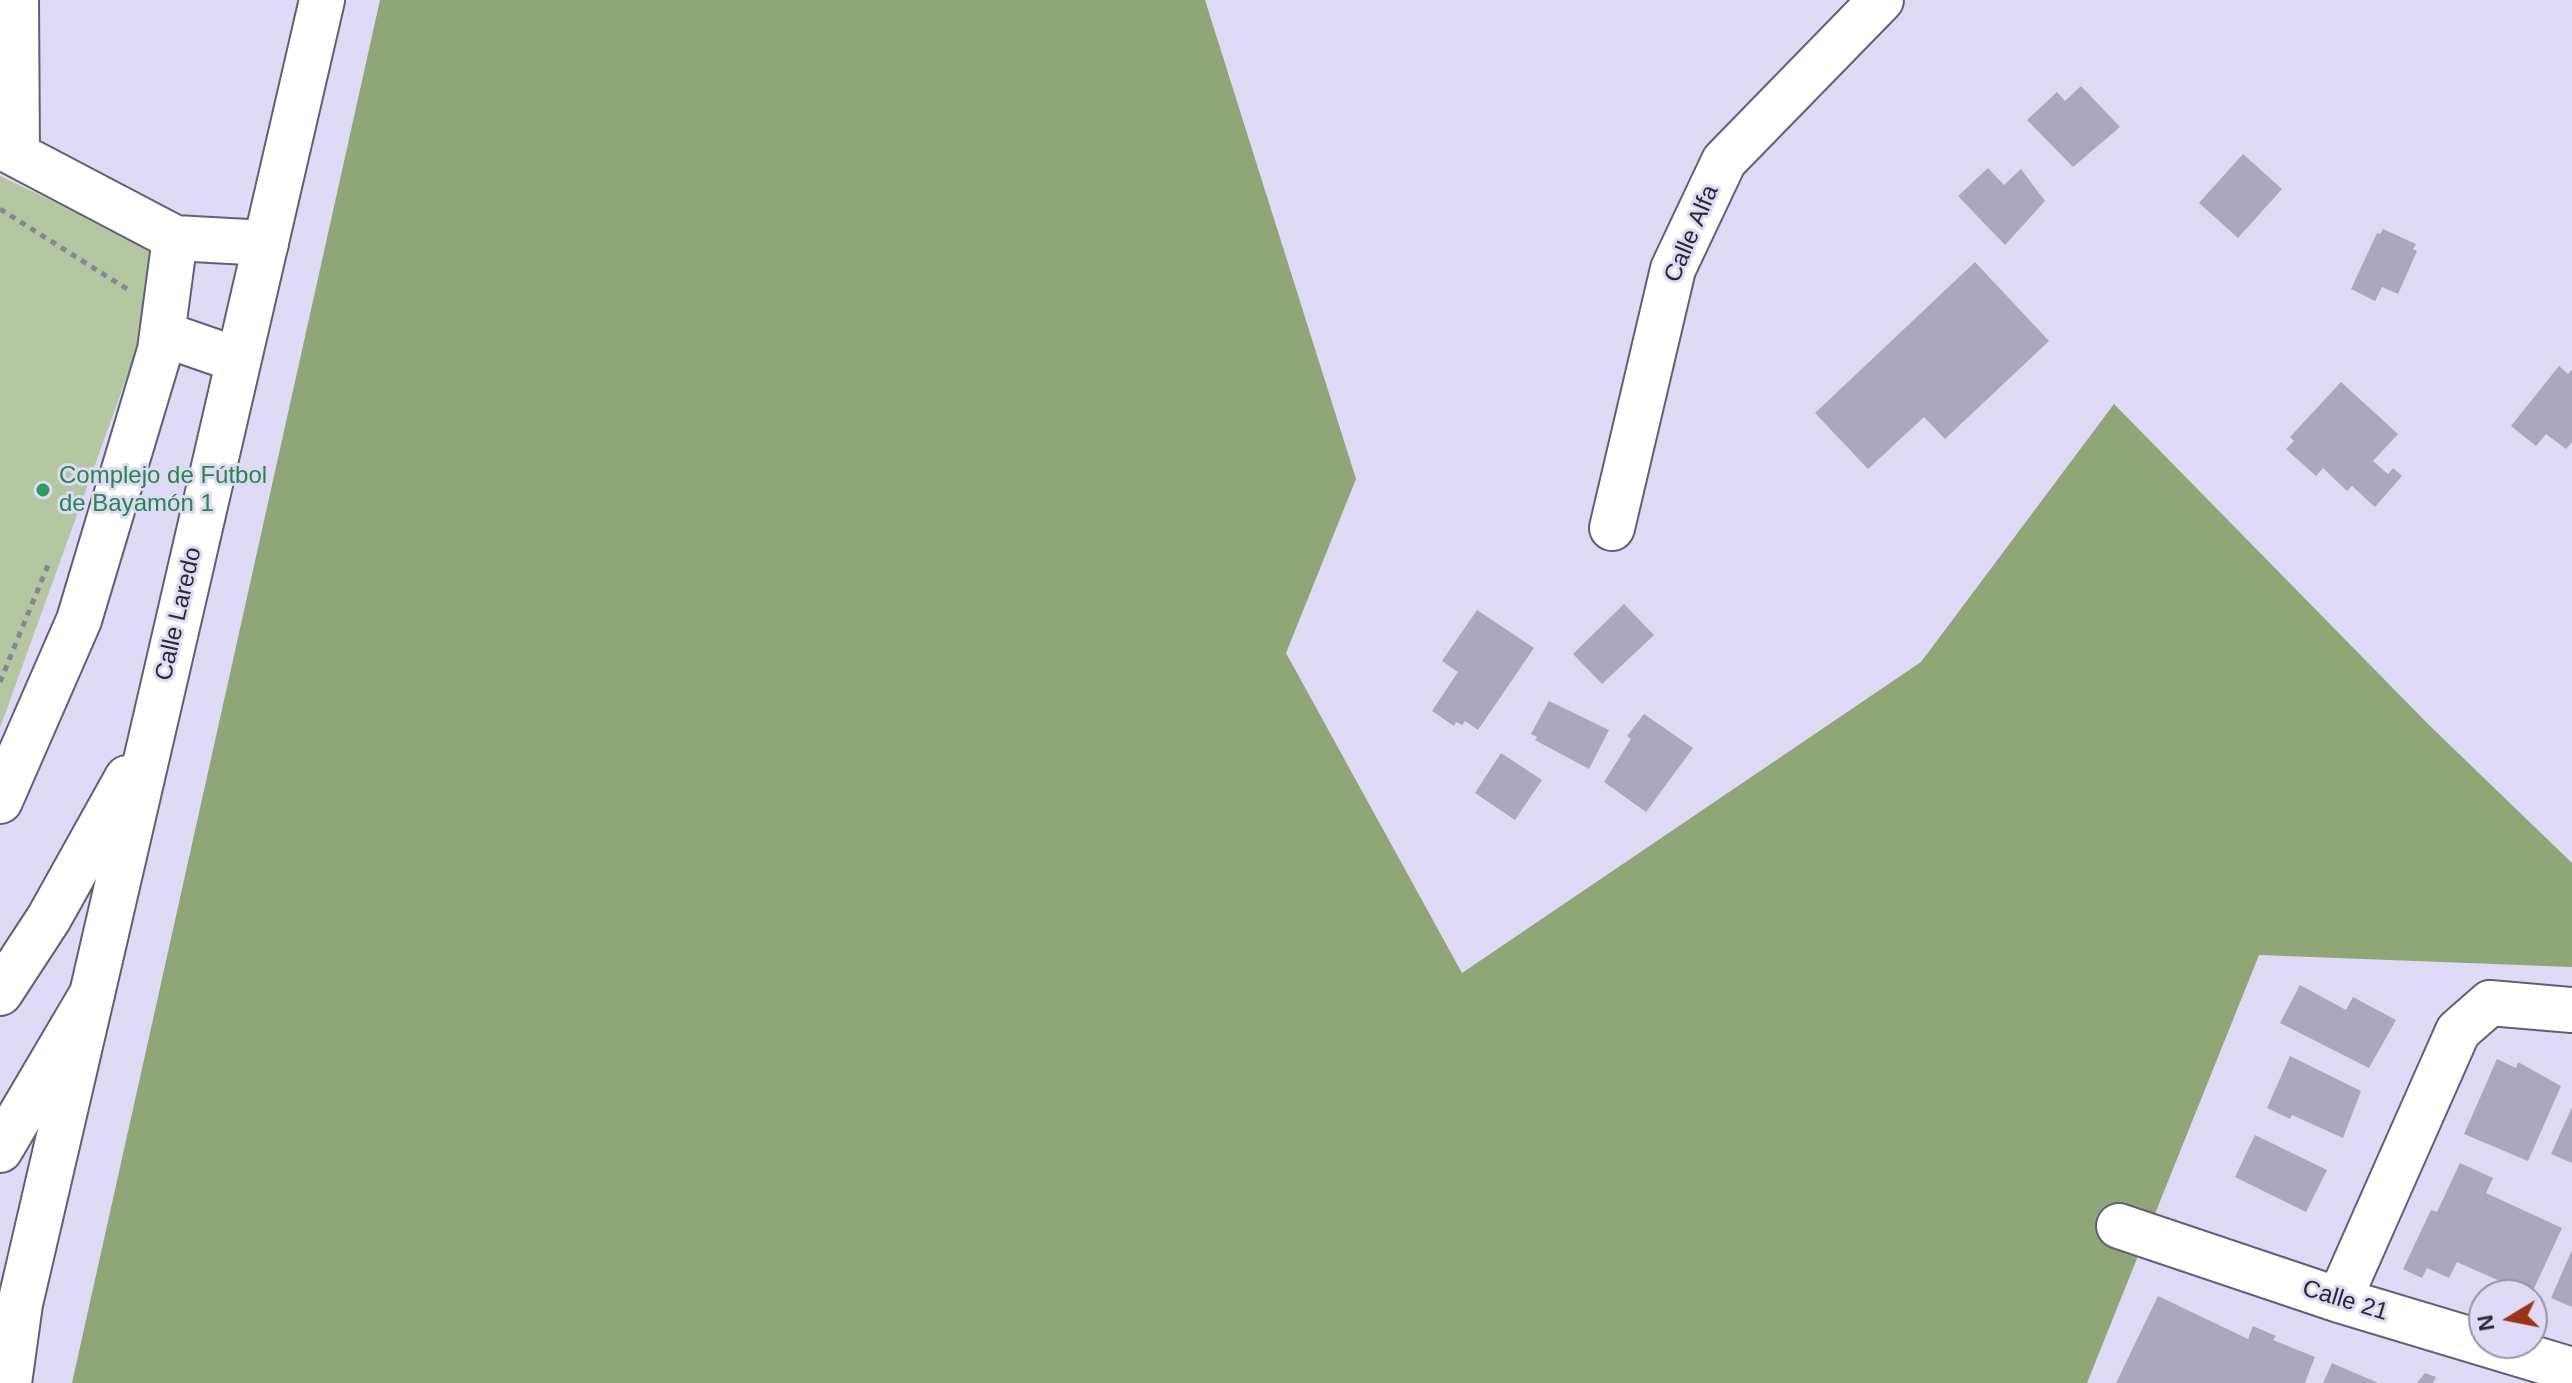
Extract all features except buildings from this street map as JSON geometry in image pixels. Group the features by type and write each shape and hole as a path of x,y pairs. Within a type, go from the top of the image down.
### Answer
{"main road":[{"path":"16,0 9,150 175,238 266,243"},
{"name":"Calle Laredo","path":"9,1383 20,1304 322,0"},
{"name":"Calle Alfa","path":"1612,528 1673,269 1724,161 1881,0"},
{"path":"0,801 79,620 163,334 175,238"},
{"path":"163,334 238,360"},
{"path":"0,993 49,918 152,734"},
{"path":"0,1150 92,994"},
{"path":"2339,1300 2458,1031 2490,1003 2572,1010"},
{"name":"Calle 21","path":"2119,1226 2339,1300 2572,1370"}],"path":[{"path":"0,209 133,294"},
{"path":"0,682 51,557"}],"green space":[{"path":"380,0 1205,0 1356,479 1286,653 1462,973 1921,662 2114,404 2429,725 2572,863 2572,967 2259,955 2087,1383 72,1383"},
{"name":"Complejo de Fútbol de Bayamón 1","path":"0,176 170,257 0,728"}],"place":[{"name":"Complejo de Fútbol de Bayamón 1","path":"43,490"}]}
